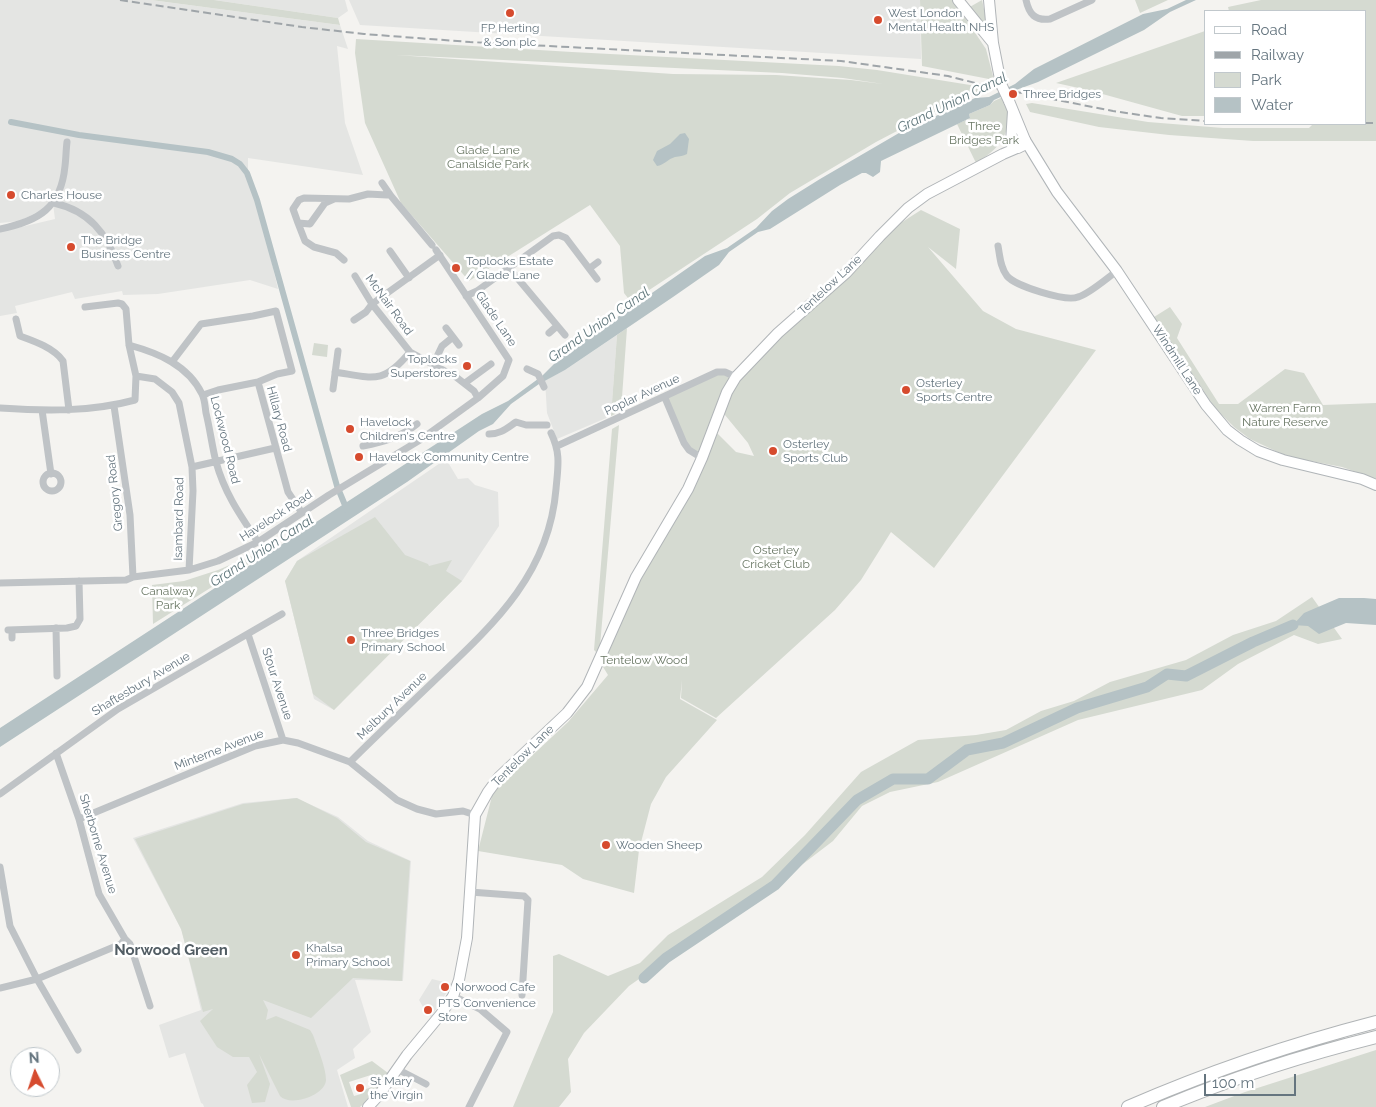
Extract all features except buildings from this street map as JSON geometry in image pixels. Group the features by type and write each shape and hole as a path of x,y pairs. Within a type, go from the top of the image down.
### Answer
{"highway":[{"path":"1128,1107 1273,1051 1376,1022"},
{"path":"1163,1107 1270,1068 1376,1037"}],"main road":[{"name":"Windmill Lane","path":"958,0 993,43"},
{"name":"Windmill Lane","path":"990,0 993,43 1001,84 1011,106 1018,142 1037,158 1056,192 1116,271 1206,405 1228,430 1258,451 1283,460 1356,478 1376,485"},
{"name":"Tentelow Lane","path":"368,1107 380,1095 397,1069 438,1018 453,996 459,980 464,954 475,815 493,784 567,713 587,687 636,577 688,489 727,392 736,377 778,333 846,273 908,208 927,194 1003,154 1018,142"}],"street":[{"path":"985,0 992,20"},
{"path":"1026,0 1032,16 1044,20 1092,0"},
{"path":"0,228 32,220 54,203 62,185 66,145"},
{"name":"Glade Lane","path":"382,183 436,250 509,360 503,376 478,398"},
{"path":"344,260 336,253 314,247 303,238 293,208 299,200 304,198 349,199 368,194 389,194"},
{"path":"303,238 304,231 325,203 334,199"},
{"path":"54,203 70,207 94,223 106,239 118,266"},
{"path":"298,223 310,224"},
{"path":"466,296 477,291 553,236 559,235 566,238 598,279"},
{"path":"998,246 1001,265 1006,275 1016,284 1032,290 1071,299 1079,297 1116,271"},
{"path":"390,250 409,278"},
{"path":"354,320 366,312 372,304 409,278 436,250"},
{"path":"590,268 598,262"},
{"path":"509,268 565,335"},
{"name":"McNair Road","path":"355,276 372,304 410,352 456,377 478,398"},
{"path":"0,408 69,410 114,406 135,400 136,376 129,345 127,314 124,306 114,303 86,307"},
{"path":"172,362 201,324 274,311 292,371 277,374 258,382"},
{"path":"16,319 20,336 47,348 63,361 69,410"},
{"path":"549,333 557,326"},
{"path":"446,328 459,345"},
{"path":"432,365 442,346 453,337"},
{"name":"Lockwood Road","path":"129,345 160,355 185,370 203,396 216,462 231,502 258,542"},
{"path":"333,389 338,351"},
{"path":"335,372 372,378 382,377 398,366 410,352"},
{"path":"465,384 491,364"},
{"path":"527,369 538,374 544,386"},
{"name":"Poplar Avenue","path":"557,446 665,398 717,372 725,372 736,377"},
{"name":"Isambard Road","path":"136,376 155,379 172,392 179,403 192,467 193,491 189,570"},
{"name":"Hillary Road","path":"203,396 218,390 258,382 288,492 302,513"},
{"name":"Havelock Road","path":"0,583 126,580 133,577 189,570 218,561 258,542 349,482 420,440 478,398"},
{"path":"665,398 684,443 689,450 702,458"},
{"name":"Gregory Road","path":"114,406 130,515 133,577"},
{"path":"42,410 51,474"},
{"path":"489,434 504,431 516,422 526,425 547,425"},
{"path":"362,446 400,436 415,426 420,440"},
{"name":"Melbury Avenue","path":"350,762 494,623 519,590 538,560 548,536 553,517 558,464 557,446 551,433"},
{"path":"192,467 275,448"},
{"path":"12,638 10,630 76,626 80,619 79,581"},
{"name":"Shaftesbury Avenue","path":"0,794 118,709 282,614"},
{"path":"56,628 57,676"},
{"name":"Stour Avenue","path":"248,634 284,740"},
{"name":"Minterne Avenue","path":"79,819 255,746 284,740 298,743 350,762 398,800 417,809 436,814 463,811 475,815"},
{"name":"Sherborne Avenue","path":"56,753 79,819 99,894 125,939 130,944 150,1006"},
{"path":"0,867 10,926 37,979 78,1050"},
{"path":"470,892 524,896 528,900 522,995"},
{"path":"0,988 37,979 121,944 125,939"},
{"path":"453,996 480,1009 507,1032 469,1107"},
{"path":"397,1069 426,1084"}],"shaded area":[{"path":"0,0 151,0 340,25 348,49 337,46 345,123 363,175 248,158 248,182 258,204 278,289 250,280 158,294 123,295 122,291 75,299 72,292 15,306 17,313 0,316 0,232 55,219 53,204 20,221 0,223"},
{"path":"214,0 345,0 348,11 338,18"},
{"path":"349,0 920,0 921,59 360,25"},
{"path":"617,335 611,416 557,439 547,413 545,380 565,370"},
{"name":"Three Bridges Primary School","path":"446,459 458,479 468,478 475,485 498,492 499,526 462,581 334,710 314,699 285,581 297,561"},
{"name":"Khalsa Primary School","path":"296,798 338,817 368,841 411,861 403,981 355,980 371,1032 353,1049 355,1058 337,1070 348,1107 204,1107 201,1103 185,1053 169,1058 159,1025 201,1010 182,931 133,838 243,803"},
{"path":"432,979 452,984 431,1017 419,1000"}],"green space":[{"path":"151,0 214,0 338,18 340,25"},
{"path":"920,0 953,0 986,49 994,80 922,66"},
{"path":"982,0 989,32 968,8"},
{"path":"1135,0 1168,0 1140,13"},
{"path":"1261,0 1376,0 1376,141 1253,141 1169,135 1099,127 1030,112 1026,104 1032,103 1148,122 1223,128 1309,128 1312,125 1366,125 1366,10 1229,10 1228,7"},
{"path":"1204,31 1204,116 1182,116 1056,83"},
{"name":"Glade Lane Canalside Park","path":"356,39 839,66 877,70 995,89 986,93 968,96 876,142 790,193 757,219 631,302 624,293 620,246 590,205 469,281 401,203 365,123 355,53","holes":["396,55 782,73 843,78 883,84 776,75 673,74"]},
{"name":"Three Bridges Park","path":"1003,97 1008,118 1004,135 1000,143 993,150 976,163 957,124 970,118 969,114"},
{"path":"921,210 960,229 956,269 928,247 983,311 1016,329 1096,350 934,568 891,532 861,580 835,610 716,718 681,698 682,680 680,699 717,720 666,777 651,804 639,850 634,893 583,879 562,865 478,851 493,792 568,722 608,675 600,662 618,620 692,489 715,431 736,452 754,456 748,443 722,409 729,390 778,338 896,226"},
{"name":"Warren Farm Nature Reserve","path":"1170,307 1182,324 1177,338 1219,404 1238,404 1285,369 1304,373 1323,405 1376,403 1376,479 1342,467 1282,454 1250,439 1234,427 1215,408 1154,317"},
{"path":"627,328 621,411 611,416 617,335"},
{"path":"314,343 328,345 327,357 312,355"},
{"path":"717,372 736,377 702,458 689,450 665,398"},
{"path":"619,425 600,646 596,652 594,650 612,429"},
{"name":"Three Bridges Primary School","path":"375,517 405,555 429,566 452,560 446,571 462,581 334,710 313,694 285,581 297,561"},
{"name":"Canalway Park","path":"256,554 258,558 153,624 152,585 184,581 218,570"},
{"path":"1312,597 1342,639 1318,644 1294,635 1238,664 1202,690 1078,720 938,782 890,792 862,806 833,841 795,870 629,986 584,1033 568,1059 571,1092 559,1107 513,1107 553,1012 553,956 559,954 608,976 640,963 668,935 762,877 805,835 861,772 918,740 976,735 1006,730 1041,711 1074,701 1110,682 1186,660 1233,635 1276,621"},
{"name":"Khalsa Primary School","path":"297,798 337,818 366,842 410,861 402,981 353,978 311,1018 263,1000 268,1010 266,1020 276,1016 310,1030 325,1069 326,1080 320,1091 314,1095 299,1100 285,1099 280,1096 259,1054 270,1084 265,1102 252,1103 247,1085 257,1072 249,1057 233,1057 217,1047 200,1021 213,1009 203,1012 181,929 135,839 243,804"},
{"path":"1376,1050 1376,1107 1205,1107 1245,1092"},
{"path":"372,1061 388,1073 369,1099 360,1107 351,1107 340,1075","holes":["374,1074 378,1085 360,1091 361,1094 354,1096 349,1082"]}],"water":[{"path":"1186,0 1196,0 1170,12 1144,30 1038,82 994,100 990,105 969,114 970,118 881,161 880,172 873,177 862,173 770,229 758,232 729,252 719,265 565,370 539,384 511,404 493,424 479,431 407,482 0,747 0,728 482,414 508,401 542,376 563,355 705,256 727,248 756,228 772,211 788,199 899,133 975,98 989,97 1015,84 1034,69 1143,14 1167,9"},
{"path":"685,133 689,139 687,154 657,166 653,160 657,151 670,144 680,134"},
{"path":"1339,598 1376,599 1376,625 1346,623 1319,634 1308,626 1293,625 1304,613"}],"waterway":[{"path":"11,122 79,135 208,152 232,159 240,164 247,173 257,200 337,486 347,510"},
{"path":"644,978 666,958 775,885 857,800 893,779 928,779 967,750 1003,743 1077,708 1147,687 1167,674 1186,676 1253,642 1293,625"}],"railway":[{"path":"120,0 302,27 364,34 470,42 841,61 948,76 991,87 1113,111 1161,118 1204,121"},
{"path":"1366,123 1376,123"}],"place":[{"name":"FP Herting & Son plc","path":"510,13"},
{"name":"West London Mental Health NHS","path":"878,20"},
{"name":"Three Bridges","path":"1013,94"},
{"name":"Charles House","path":"11,195"},
{"name":"The Bridge Business Centre","path":"71,247"},
{"name":"Toplocks Estate / Glade Lane","path":"456,268"},
{"name":"Toplocks Superstores","path":"467,366"},
{"name":"Osterley Sports Centre","path":"906,390"},
{"name":"Havelock Children's Centre","path":"350,429"},
{"name":"Osterley Sports Club","path":"773,451"},
{"name":"Havelock Community Centre","path":"359,457"},
{"name":"Three Bridges Primary School","path":"351,640"},
{"name":"Wooden Sheep","path":"606,845"},
{"name":"Khalsa Primary School","path":"296,955"},
{"name":"Norwood Cafe","path":"445,987"},
{"name":"PTS Convenience Store","path":"428,1010"},
{"name":"St Mary the Virgin","path":"360,1088"}],"district":[{"name":"Norwood Green","path":"171,950"}],"water label":[{"name":"Grand Union Canal","path":"952,103"},
{"name":"Grand Union Canal","path":"599,325"},
{"name":"Grand Union Canal","path":"262,551"}],"park label":[{"name":"Osterley Cricket Club","path":"776,557"},
{"name":"Tentelow Wood","path":"644,660"}]}
